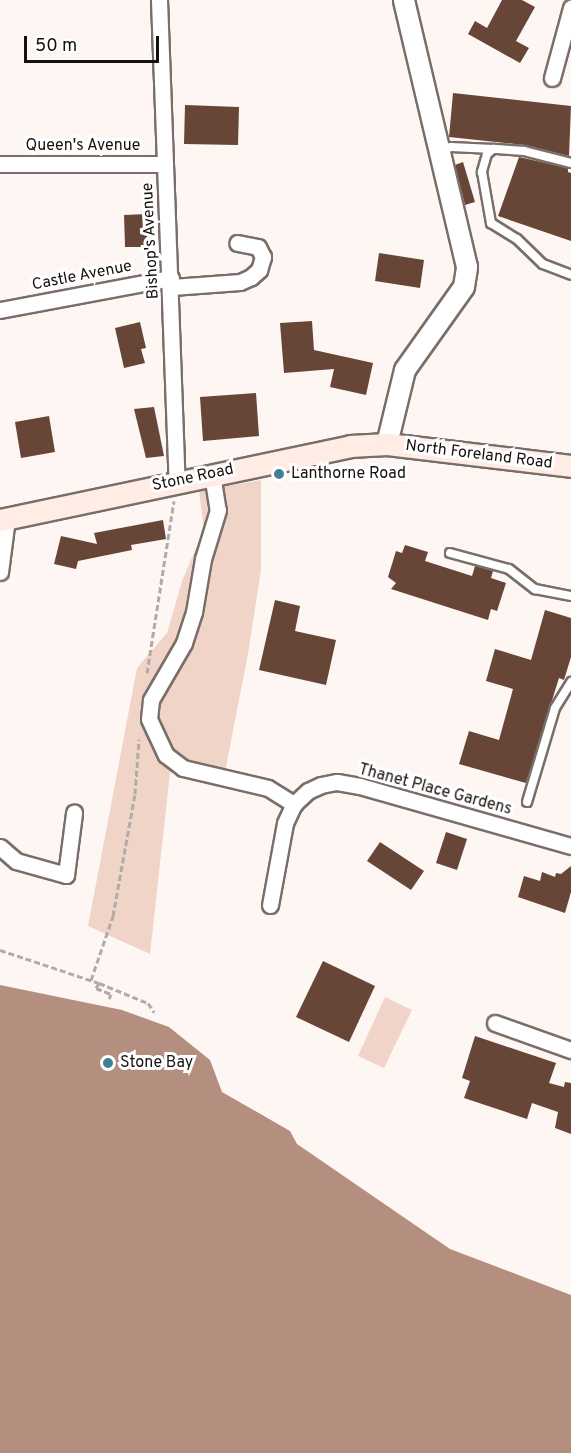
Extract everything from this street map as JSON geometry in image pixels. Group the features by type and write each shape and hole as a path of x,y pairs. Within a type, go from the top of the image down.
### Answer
{"main road":[{"name":"North Foreland Road","path":"387,444 571,466"},
{"name":"Stone Road","path":"4,519 350,446 387,444"}],"street":[{"name":"Bishop's Avenue","path":"159,0 177,481"},
{"path":"387,444 405,370 464,286 467,267 404,0"},
{"path":"552,78 571,8"},
{"name":"Queen's Avenue","path":"0,164 165,164"},
{"name":"Castle Avenue","path":"0,310 171,282 240,282 252,277 259,270 262,257 258,247 237,243"},
{"path":"212,474 218,510 203,559 194,612 184,643 151,700 150,719 166,755 183,768 268,788 294,804 285,823 270,905"},
{"path":"0,572 4,519"},
{"name":"Thanet Place Gardens","path":"294,804 308,791 338,782 571,846"},
{"path":"0,847 16,861 66,875 74,813"},
{"path":"495,1023 571,1050"}],"lane":[{"path":"439,150 451,147 517,149 571,163"},
{"path":"493,149 487,154 482,172 491,224 517,239 543,264 571,275"},
{"path":"450,553 509,569 535,589 571,596"},
{"path":"527,802 555,708 571,682"}],"path":[{"path":"147,676 177,481"},
{"path":"91,980 113,916 135,794 140,731"},
{"path":"0,950 99,983 148,1004 154,1012"},
{"path":"99,983 96,988 111,994 109,999"}],"shaded area":[{"path":"261,480 261,570 248,654 224,777 180,761 170,773 150,954 88,926 137,668 167,633 182,581 204,529 199,491"},
{"path":"0,985 122,1010 169,1027 210,1060 222,1092 290,1131 297,1144 450,1249 571,1295 571,1453 0,1453"},
{"path":"385,997 412,1010 384,1068 358,1056"}],"building":[{"path":"502,0 522,0 535,7 516,41 529,48 520,63 468,34 475,21 487,28"},
{"path":"453,93 571,106 569,156 525,145 449,137"},
{"path":"185,105 239,107 238,145 184,144"},
{"path":"519,157 568,168 568,172 571,173 571,241 498,216"},
{"path":"463,162 475,202 465,205 455,165"},
{"path":"147,214 148,247 125,247 124,215"},
{"path":"379,253 424,260 420,288 375,281"},
{"path":"312,321 314,350 373,363 366,395 330,387 334,369 284,373 280,323"},
{"path":"140,322 146,348 141,349 145,363 124,368 115,328"},
{"path":"256,393 259,436 203,441 200,397"},
{"path":"154,407 164,456 146,458 134,409"},
{"path":"49,416 55,452 21,458 15,422"},
{"path":"163,520 166,539 131,545 132,550 78,561 76,569 54,564 61,536 97,544 94,533"},
{"path":"405,545 428,552 425,561 472,576 475,566 493,571 491,578 506,583 497,611 491,609 488,620 391,589 396,583 388,577 396,551 402,553"},
{"path":"275,600 300,606 295,631 336,640 326,685 259,670"},
{"path":"545,610 571,618 571,657 564,680 559,678 526,783 459,764 469,731 499,740 513,689 486,681 495,649 531,660"},
{"path":"446,832 467,839 457,870 436,863"},
{"path":"380,842 424,871 411,890 367,861"},
{"path":"571,866 571,892 565,913 518,897 524,876 540,881 542,872 555,877 556,873 561,874"},
{"path":"323,961 375,986 349,1042 296,1017"},
{"path":"475,1036 556,1063 549,1083 564,1087 565,1082 571,1083 571,1134 555,1128 558,1112 532,1103 527,1119 464,1098 470,1081 462,1078"}],"place":[{"name":"Lanthorne Road","path":"279,474"},
{"name":"Stone Bay","path":"108,1063"}]}
